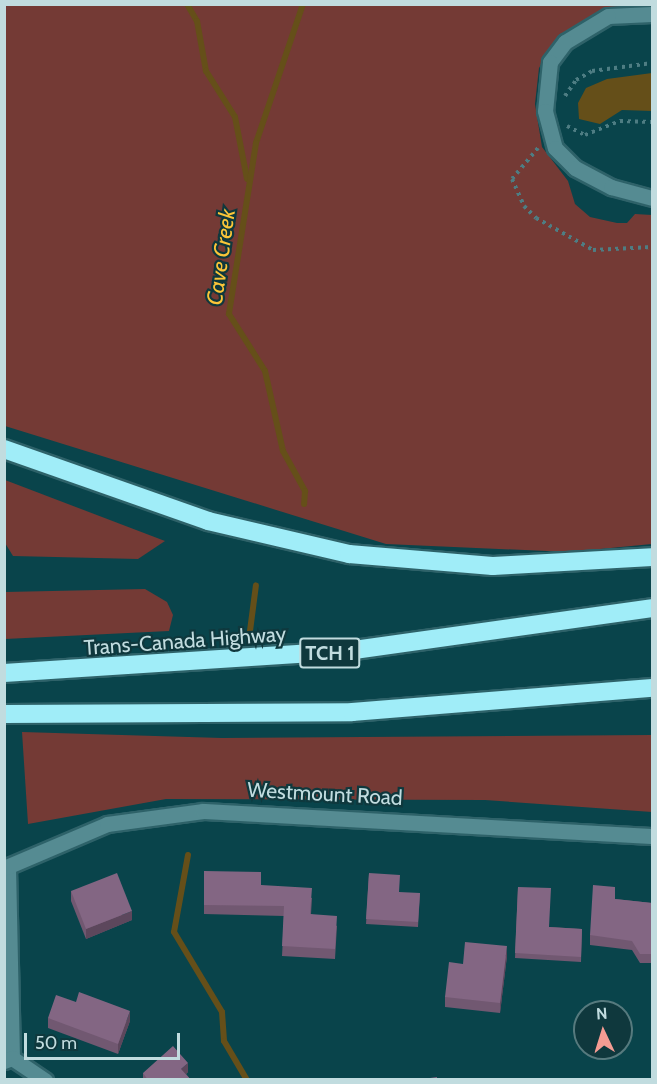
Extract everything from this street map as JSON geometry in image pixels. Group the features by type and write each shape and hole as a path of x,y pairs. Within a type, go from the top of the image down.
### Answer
{"highway":[{"path":"4,449 208,521 349,554 493,566 652,557"},
{"name":"Trans-Canada Highway","path":"4,673 335,652 652,608"},
{"path":"4,714 352,712 652,688"}],"street":[{"path":"652,14 608,16 555,53 545,87 545,122 552,142 591,178 652,198"},
{"name":"Westmount Road","path":"6,867 107,824 203,811 652,836"},
{"path":"6,867 8,1060 45,1080"}],"path":[{"path":"563,101 576,80 592,71 652,63"},
{"path":"564,119 585,135 620,121 652,122"},
{"path":"552,142 527,156 514,174 514,190 524,206 592,250 652,247"}],"shaded area":[{"path":"5,5 652,5 594,15 554,44 539,68 535,104 542,147 568,181 575,204 590,217 617,223 627,223 635,214 652,215 652,544 569,552 386,544 5,426"},
{"path":"652,73 652,111 622,110 600,124 579,119 578,103 586,88 607,79"},
{"path":"4,480 165,541 138,559 13,556 5,543"},
{"path":"145,589 167,602 173,615 169,631 5,639 5,592"},
{"path":"22,732 222,738 652,735 652,812 485,800 166,799 28,824"}],"building":[{"path":"204,871 261,872 261,885 312,888 310,914 337,916 335,949 282,946 284,906 204,905"},
{"path":"117,873 132,911 86,929 71,891"},
{"path":"369,873 400,875 399,892 420,893 418,922 366,919"},
{"path":"593,885 615,887 615,899 652,903 652,954 640,954 632,941 590,935"},
{"path":"518,887 551,888 549,927 582,929 581,957 515,953"},
{"path":"465,942 507,946 500,1003 445,997 449,962 463,964"},
{"path":"79,992 130,1011 118,1044 48,1018 56,995 76,1002"},
{"path":"173,1046 188,1063 181,1069 191,1080 148,1080 143,1073"},
{"path":"437,1077 437,1080 416,1080"}],"waterway":[{"path":"187,4 197,21 206,71 235,117 247,179"},
{"name":"Cave Creek","path":"303,4 256,143 229,314 265,371 283,451 305,491 304,504"},
{"name":"Cave Creek","path":"250,631 256,585"},
{"name":"Cave Creek","path":"188,855 174,932 222,1012 224,1041 247,1080"}]}
